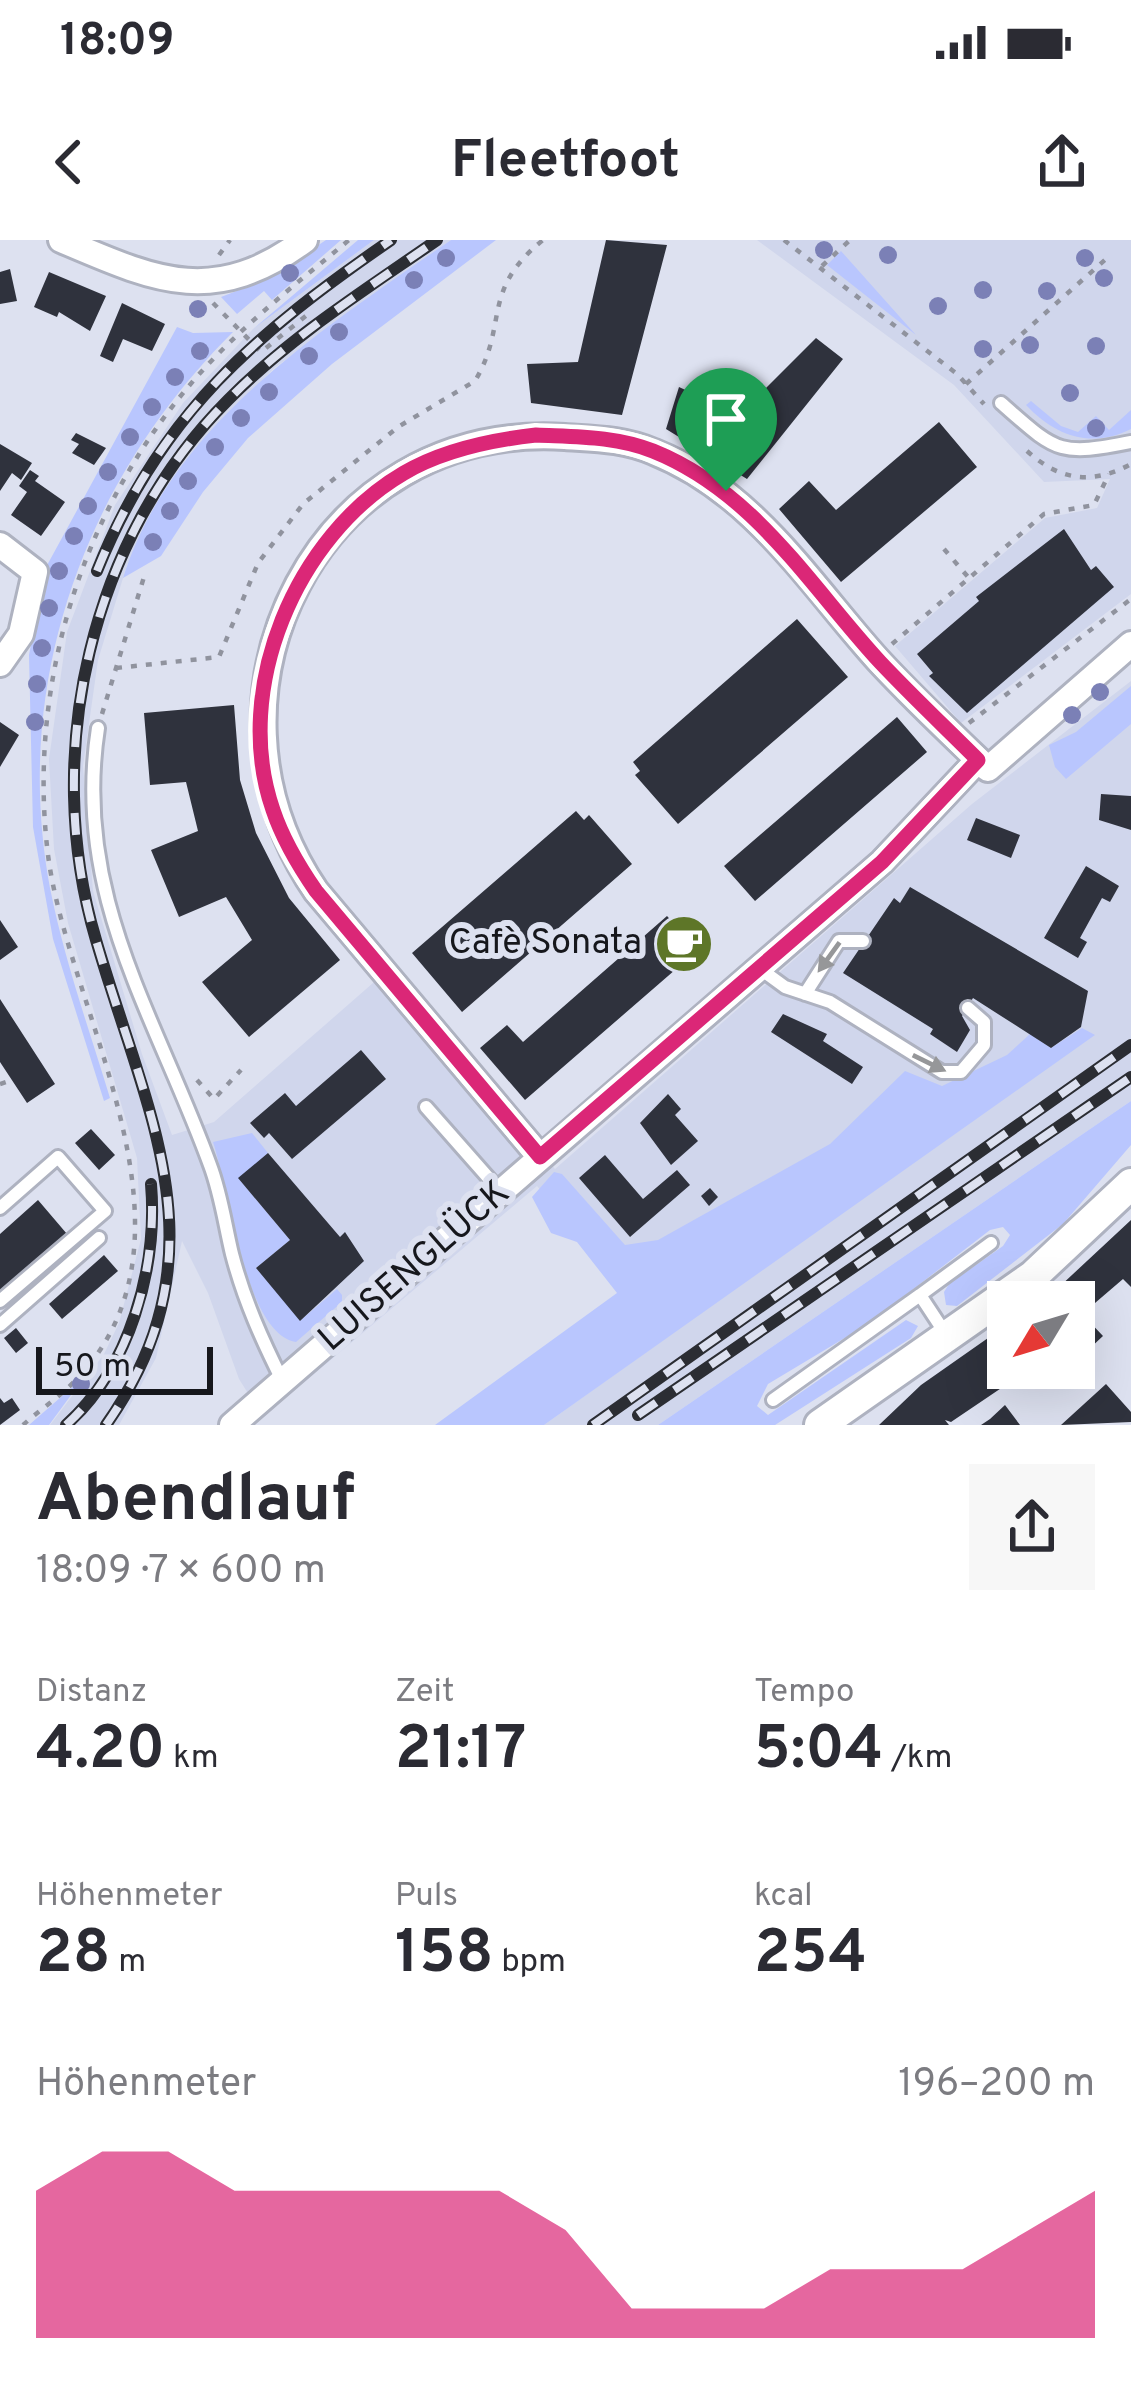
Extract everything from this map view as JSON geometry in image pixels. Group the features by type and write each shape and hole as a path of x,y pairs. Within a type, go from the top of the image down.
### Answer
{"street":[{"path":"61,240 153,279 207,283 263,268 305,240"},
{"path":"540,1157 316,891 290,852 271,806 263,760 272,648 306,567 365,501 405,472 498,440 612,438 651,450 695,470 757,519 879,661 978,760"},
{"path":"0,545 35,572 21,634 0,664"},
{"name":"LUISENGLÜCK","path":"232,1425 882,862 978,760 988,769 1131,644"},
{"path":"820,1425 1033,1276 1131,1184"}],"lane":[{"path":"1001,403 1048,443 1076,453 1131,442"},
{"path":"98,728 93,811 98,867 118,946 213,1173 256,1329 284,1383"},
{"path":"805,994 839,941 863,941"},
{"path":"759,968 830,1002 942,1072 961,1072 984,1045 984,1022 968,1008"},
{"path":"426,1107 500,1191"},
{"path":"0,1208 58,1157 105,1211 0,1301"},
{"path":"0,1325 99,1238"},
{"path":"773,1400 991,1243"},
{"path":"920,1295 948,1337"}],"path":[{"path":"23,1425 97,1354 118,1309 134,1240 128,1147 62,928 48,854 46,725 60,640 83,562 144,446 195,379 349,240"},
{"path":"116,668 219,657 258,563 304,504 398,427 476,381 501,287 521,258 543,240"},
{"path":"784,240 966,384 991,412 1001,403"},
{"path":"822,266 850,240"},
{"path":"966,384 1107,257"},
{"path":"207,283 209,299 261,352 307,315"},
{"path":"903,661 890,645 1044,514 1094,505 1109,474"},
{"path":"944,549 969,578"},
{"path":"98,728 144,577"},
{"path":"959,730 1131,599"},
{"path":"168,1062 182,1063 214,1099 241,1070"},
{"path":"0,1084 12,1080"}],"shaded area":[{"path":"326,240 341,240 272,300 264,291 237,314 221,297 268,279"},
{"path":"358,240 374,240 253,329"},
{"path":"374,240 451,240 273,369 199,447 127,565 98,660 83,766 93,891 172,1135 214,1122 389,969 555,1169 972,804 1131,681 1131,1101 658,1425 544,1425 670,1335 537,1186 263,1417 239,1379 208,1293 182,1241 156,1358 119,1425 50,1425 104,1354 119,1323 141,1239 137,1158 68,923 54,849 49,759 67,632 115,505 183,403 253,329"},
{"path":"451,240 496,240 332,364 248,438 203,492 161,556 123,578 146,523 177,472 215,426 304,345"},
{"path":"757,240 1131,240 1131,594 961,723 895,646 1045,518 1097,508 1110,479 1044,482 954,385"},
{"path":"841,251 916,335 827,265"},
{"path":"177,327 193,333 233,332 181,389 137,451 100,518 72,587 52,660 41,734 41,811 50,888 110,1098 104,1101 53,939 33,827 29,655 45,569"},
{"path":"1031,401 1061,426 1078,432 1096,416 1109,430 1131,410 1131,429 1102,438 1074,436 1037,416 1026,405"},
{"path":"1131,686 1131,724 1066,779 1055,767 1049,745 1076,732"},
{"path":"1082,1028 1095,1035 544,1425 435,1425 617,1293 577,1242 551,1233 532,1197 554,1172 562,1174 625,1245 658,1240 830,1144 905,1071 942,1086 1007,1055 1030,1034 1051,1048"},
{"path":"1131,1101 1131,1145 1063,1224 957,1306 946,1305 944,1292 949,1284 1003,1246 1010,1235 1003,1227 990,1230 868,1324 768,1384 757,1406 768,1415 906,1320 918,1326 911,1338 775,1425 658,1425"},
{"path":"252,1133 268,1153 239,1179 290,1240 256,1268 301,1320 337,1289 342,1295 342,1302 296,1342 278,1333 251,1287 213,1142"},
{"path":"85,1376 49,1425 29,1425"}],"building":[{"path":"606,240 667,245 622,415 531,403 527,364 578,362"},
{"path":"10,269 17,301 0,304 0,272"},
{"path":"49,272 106,296 90,331 59,312 57,317 34,307"},
{"path":"122,303 165,324 152,351 123,339 113,362 100,356"},
{"path":"816,338 843,359 747,479 666,429 679,387 739,415"},
{"path":"939,422 977,467 841,582 779,509 809,481 836,510"},
{"path":"76,433 106,448 94,465 72,453 79,444 71,440"},
{"path":"0,444 32,463 21,480 12,473 0,491"},
{"path":"30,470 39,476 35,481 65,502 41,536 11,515 27,492 19,486"},
{"path":"1064,529 1091,570 1096,566 1114,587 967,713 929,676 933,673 917,654 979,601 976,597"},
{"path":"797,619 848,677 678,824 635,775 640,771 633,762"},
{"path":"234,705 240,780 256,833 289,898 340,960 249,1037 202,982 252,940 226,897 179,917 151,850 198,831 186,782 150,785 144,713"},
{"path":"897,717 927,752 755,901 724,866"},
{"path":"0,722 19,735 0,767"},
{"path":"1101,794 1131,796 1131,830 1099,820"},
{"path":"576,811 584,820 589,815 632,864 462,1012 412,953"},
{"path":"976,818 1020,835 1011,858 967,840"},
{"path":"1086,866 1119,886 1110,902 1102,898 1080,938 1087,942 1078,958 1044,938"},
{"path":"910,887 1088,991 1081,1027 1051,1048 973,998 962,1016 970,1030 957,1052 930,1034 933,1029 843,973 894,898 900,903"},
{"path":"667,916 698,950 525,1100 480,1048 507,1025 523,1042"},
{"path":"0,920 18,947 0,960"},
{"path":"0,999 55,1084 27,1103 0,1062"},
{"path":"783,1014 827,1034 823,1041 863,1067 852,1084 771,1032"},
{"path":"361,1050 386,1079 292,1159 269,1133 264,1138 250,1123 285,1093 296,1106"},
{"path":"668,1094 681,1109 675,1115 698,1141 671,1165 640,1123"},
{"path":"91,1129 115,1155 99,1170 75,1143"},
{"path":"268,1153 340,1237 345,1232 364,1261 300,1321 256,1268 290,1240 238,1178"},
{"path":"605,1155 643,1199 677,1170 690,1185 630,1237 579,1178"},
{"path":"710,1188 718,1197 709,1206 701,1196"},
{"path":"38,1200 67,1234 0,1293 0,1234"},
{"path":"1131,1220 1131,1287 1123,1279 1095,1303 1095,1281 1066,1281"},
{"path":"104,1255 118,1271 62,1319 49,1304"},
{"path":"16,1328 28,1343 16,1353 4,1338"},
{"path":"987,1339 987,1389 1000,1389 951,1422 945,1420 949,1425 879,1425 921,1385"},
{"path":"1106,1384 1131,1412 1131,1422 1061,1425"},
{"path":"0,1398 4,1403 12,1398 20,1410 0,1425"},
{"path":"1005,1405 1020,1425 981,1425 990,1419"}],"railway":[{"path":"97,571 151,466 217,382 297,309 391,240"},
{"path":"106,1425 142,1362 163,1301 169,1242 166,1184 153,1125 96,940 80,869 74,797 77,724 90,652 111,582 141,516 180,455 228,400 277,355 437,240"},
{"path":"593,1425 1131,1045"},
{"path":"638,1415 1131,1077"},
{"path":"66,1425 107,1375 135,1314 150,1249 151,1184"}],"place":[{"name":"Cafè Sonata","path":"684,944"}],"route":[{"path":"536,435 612,438 695,470 726,491 814,582 879,661 978,760 882,862 540,1157 316,891 290,852 271,806 263,760 272,648 306,567 334,530 405,472 450,453 536,435"}]}
